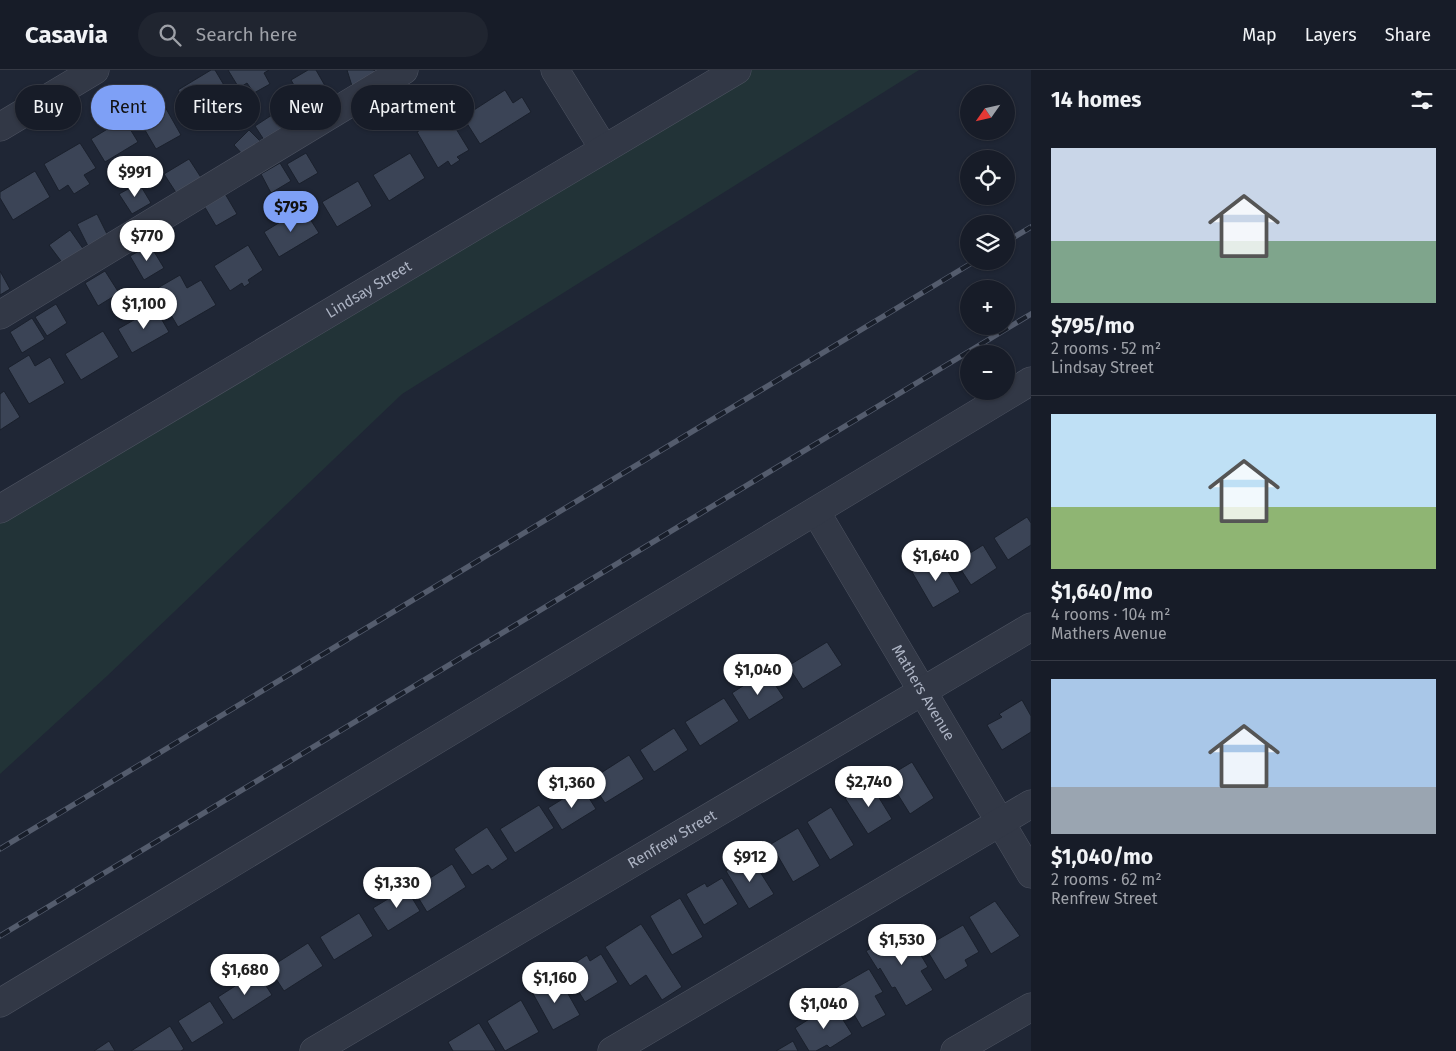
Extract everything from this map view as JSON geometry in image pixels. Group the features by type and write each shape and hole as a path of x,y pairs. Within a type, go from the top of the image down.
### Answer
{"street":[{"path":"0,127 96,70"},
{"path":"0,315 404,70"},
{"path":"555,70 604,149"},
{"name":"Lindsay Street","path":"0,509 737,70"},
{"path":"0,1003 1031,382"},
{"name":"Mathers Avenue","path":"816,512 1031,874"},
{"name":"Renfrew Street","path":"314,1051 1031,627"},
{"path":"612,1051 1031,804"},
{"path":"957,1051 1031,1007"}],"shaded area":[{"path":"742,70 919,70 402,394 107,676 0,774 0,509"}],"building":[{"path":"211,70 215,70 224,85 186,85"},
{"path":"228,70 269,70 264,73 270,84 260,90 260,85 248,85 247,83 237,85"},
{"path":"308,70 316,70 325,85 294,85 291,80"},
{"path":"347,70 374,70 377,79 352,85"},
{"path":"505,90 513,103 522,97 531,112 480,144 471,130 474,130 474,110"},
{"path":"165,107 175,124 175,130 178,130 181,135 156,149 145,130 165,130"},
{"path":"270,116 270,130 286,131 266,143 258,130 260,130 260,123"},
{"path":"106,130 131,130 138,142 105,162 91,139"},
{"path":"249,130 260,141 244,156 234,145"},
{"path":"420,130 457,130 469,150 457,157 460,160 451,166 448,161 438,168 417,132"},
{"path":"80,143 96,168 84,175 90,184 74,194 68,185 59,191 44,164"},
{"path":"306,153 318,173 299,184 287,164"},
{"path":"410,153 425,178 389,201 373,175"},
{"path":"189,159 202,179 177,194 164,174"},
{"path":"280,163 291,181 271,193 261,174"},
{"path":"35,171 50,197 13,220 0,198 0,192"},
{"path":"358,181 372,206 337,227 322,202"},
{"path":"139,183 151,203 132,214 119,194"},
{"path":"224,192 237,214 216,226 203,204"},
{"path":"303,208 319,233 279,257 264,232"},
{"path":"97,214 109,238 89,248 77,224"},
{"path":"70,230 84,250 64,265 49,245"},
{"path":"150,245 164,268 144,280 130,256"},
{"path":"248,245 263,270 248,280 250,283 244,287 242,283 230,291 214,266"},
{"path":"0,271 10,289 0,295"},
{"path":"105,271 119,293 98,306 85,283"},
{"path":"180,275 187,288 201,280 216,305 178,327 156,289"},
{"path":"56,304 67,323 47,336 35,317"},
{"path":"155,308 169,332 132,353 118,329"},
{"path":"32,318 45,339 22,353 10,332"},
{"path":"103,331 119,357 81,380 65,354"},
{"path":"29,355 35,366 50,357 65,383 29,404 8,368"},
{"path":"4,391 20,417 0,430 0,394"},
{"path":"1027,517 1031,523 1031,545 1008,560 994,538"},
{"path":"983,545 997,568 971,585 956,562"},
{"path":"939,556 960,592 933,608 912,572"},
{"path":"827,642 842,665 803,689 788,666"},
{"path":"766,671 784,698 749,720 732,693"},
{"path":"724,698 739,721 700,746 685,722"},
{"path":"1022,700 1031,716 1031,732 1002,750 987,725 1002,717 999,714"},
{"path":"674,728 688,750 654,772 640,750"},
{"path":"629,755 644,779 605,803 590,780"},
{"path":"912,762 934,798 910,814 887,777"},
{"path":"870,783 892,819 868,834 845,798"},
{"path":"582,787 596,809 562,830 548,808"},
{"path":"539,805 554,828 515,853 500,829"},
{"path":"831,807 854,845 830,860 807,822"},
{"path":"487,827 508,859 492,870 488,865 472,875 454,849"},
{"path":"798,828 820,866 793,882 771,844"},
{"path":"750,856 774,894 749,909 726,871"},
{"path":"452,864 466,887 427,912 413,889"},
{"path":"722,878 738,904 704,925 686,894 705,883 707,887"},
{"path":"406,888 420,911 388,931 373,908"},
{"path":"680,898 703,937 672,955 650,916"},
{"path":"995,901 1020,936 991,954 969,917"},
{"path":"359,913 373,936 334,960 320,937"},
{"path":"641,924 682,987 662,1000 646,975 630,986 605,947"},
{"path":"963,925 979,952 965,960 968,966 945,980 925,947"},
{"path":"905,929 928,967 921,971 933,990 906,1006 895,987 892,988 880,968 878,970 866,951"},
{"path":"308,943 323,966 284,991 269,968"},
{"path":"601,954 618,982 585,1002 565,969 587,955 590,961"},
{"path":"869,969 883,992 875,996 886,1015 862,1028 852,1011 848,1013 834,989"},
{"path":"257,972 272,995 233,1020 218,997"},
{"path":"553,978 558,988 563,985 580,1015 553,1030 531,990"},
{"path":"521,1000 539,1032 505,1051 487,1021"},
{"path":"210,1001 224,1023 192,1043 178,1021"},
{"path":"833,1004 852,1034 830,1048 827,1045 816,1051 809,1051 795,1028"},
{"path":"479,1023 496,1051 453,1051 448,1042"},
{"path":"170,1026 184,1049 181,1051 131,1051"},
{"path":"109,1041 115,1051 94,1051"},
{"path":"793,1041 798,1051 776,1051"}],"railway":[{"path":"1015,237 1031,227"},
{"path":"0,849 960,270"},
{"path":"0,936 1031,314"}]}
